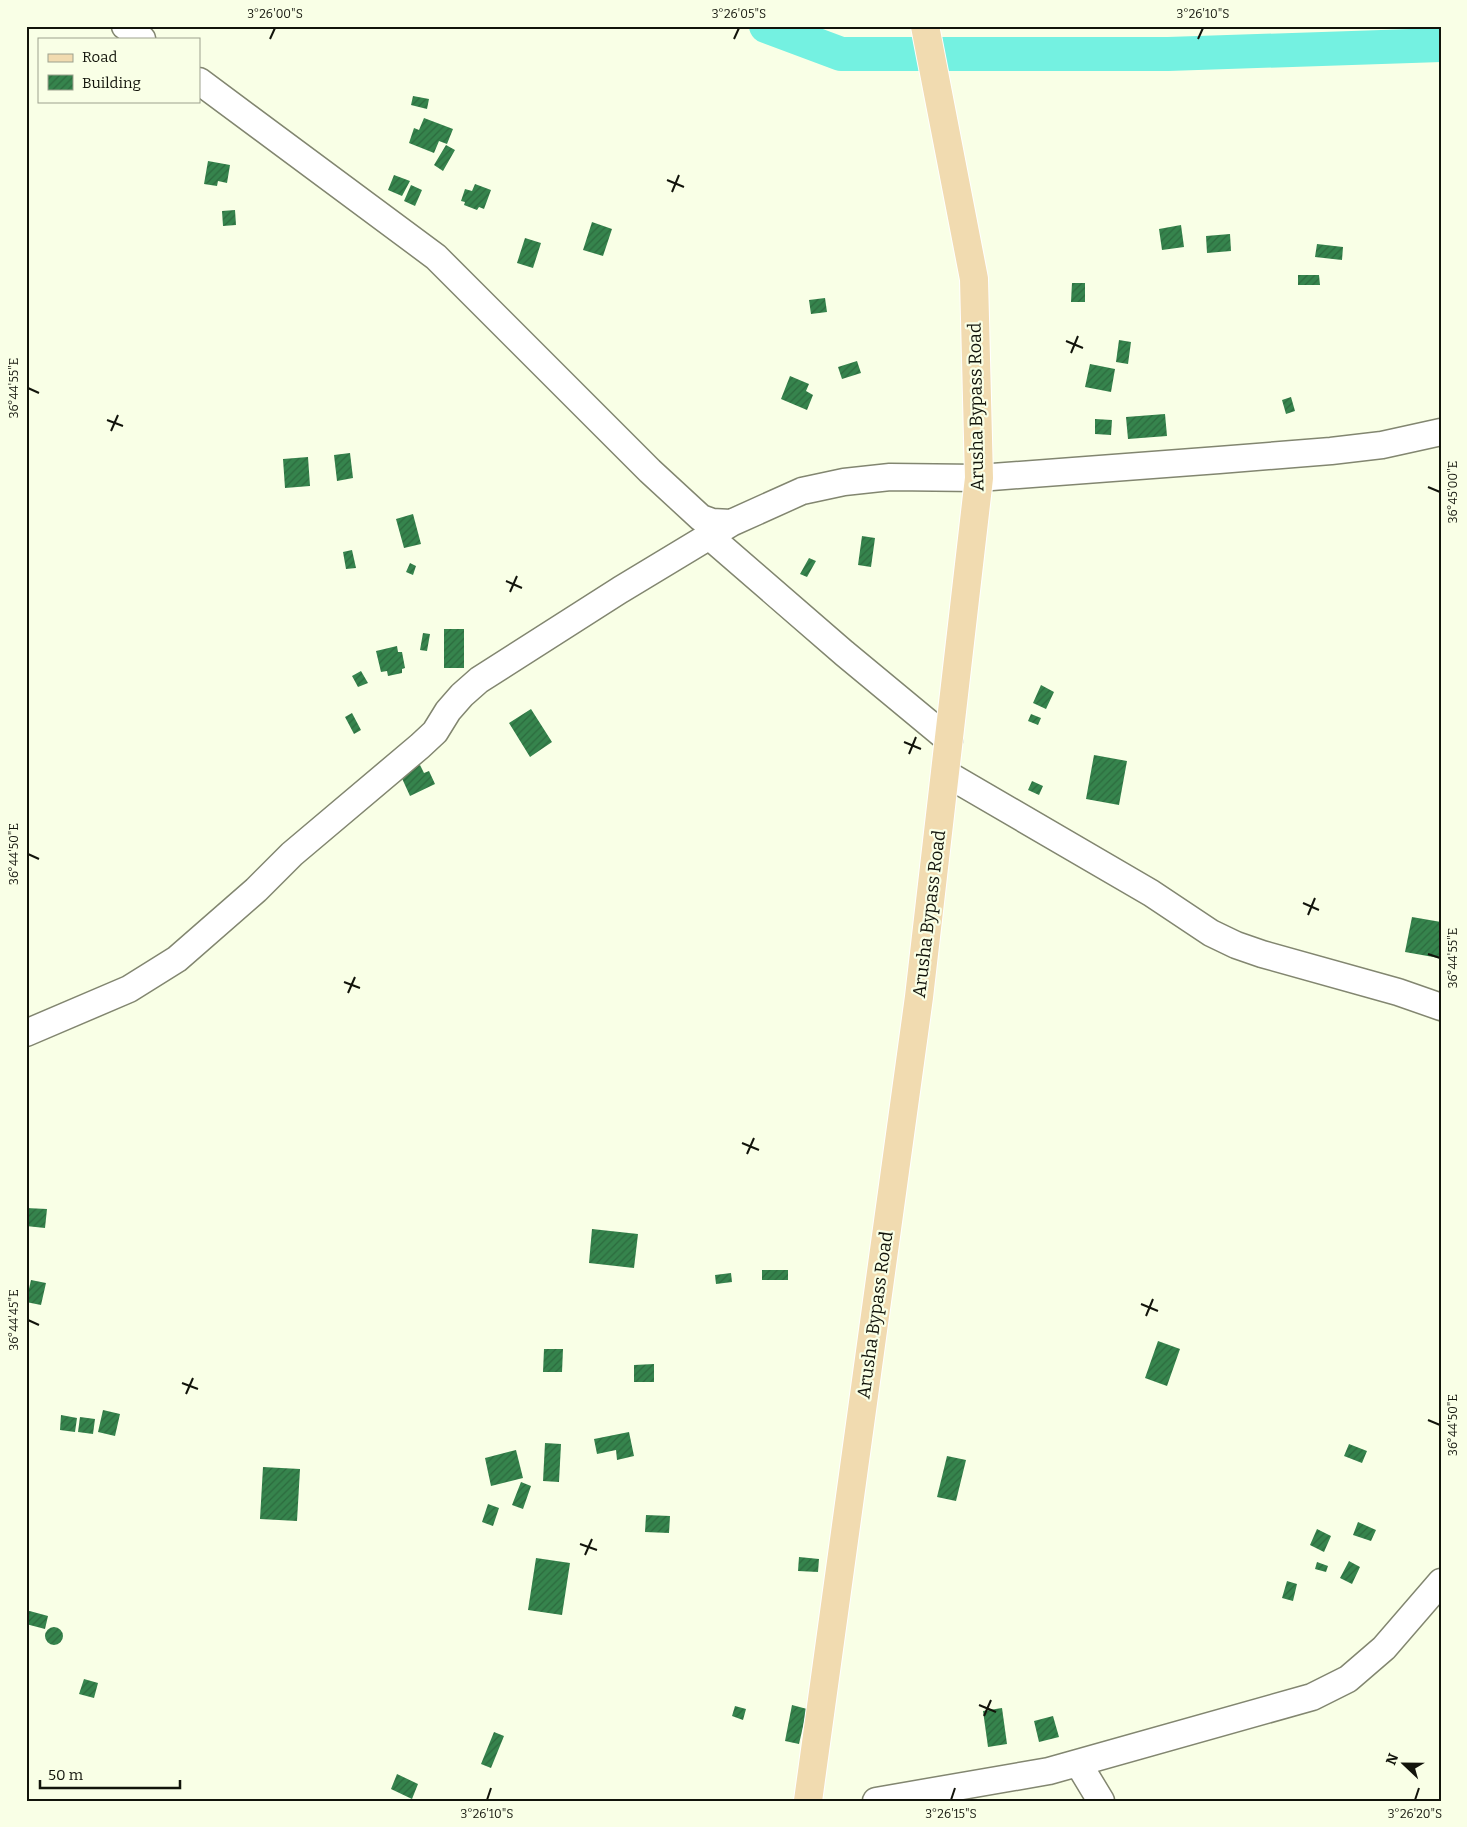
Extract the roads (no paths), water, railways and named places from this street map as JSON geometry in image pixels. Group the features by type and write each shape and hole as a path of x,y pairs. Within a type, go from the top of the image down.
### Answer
{"main road":[{"name":"Arusha Bypass Road","path":"808,1801 919,997 979,478 974,279 926,26"}],"street":[{"path":"125,26 141,38"},
{"path":"200,82 436,257 680,499 701,518 712,522 837,646 949,740"},
{"path":"26,1032 129,989 177,959 256,890 292,854 420,746 435,732 448,711 462,695 479,680 565,624 720,530 802,491 844,482 890,477 979,478 1331,451 1382,445 1441,432"},
{"path":"945,773 1151,893 1211,933 1236,946 1398,992 1441,1007"},
{"path":"876,1801 1050,1771 1312,1697 1348,1679 1384,1648 1441,1582"},
{"path":"1078,1763 1101,1801"}],"waterway":[{"path":"766,26 841,54 1168,54 1441,45"}]}
